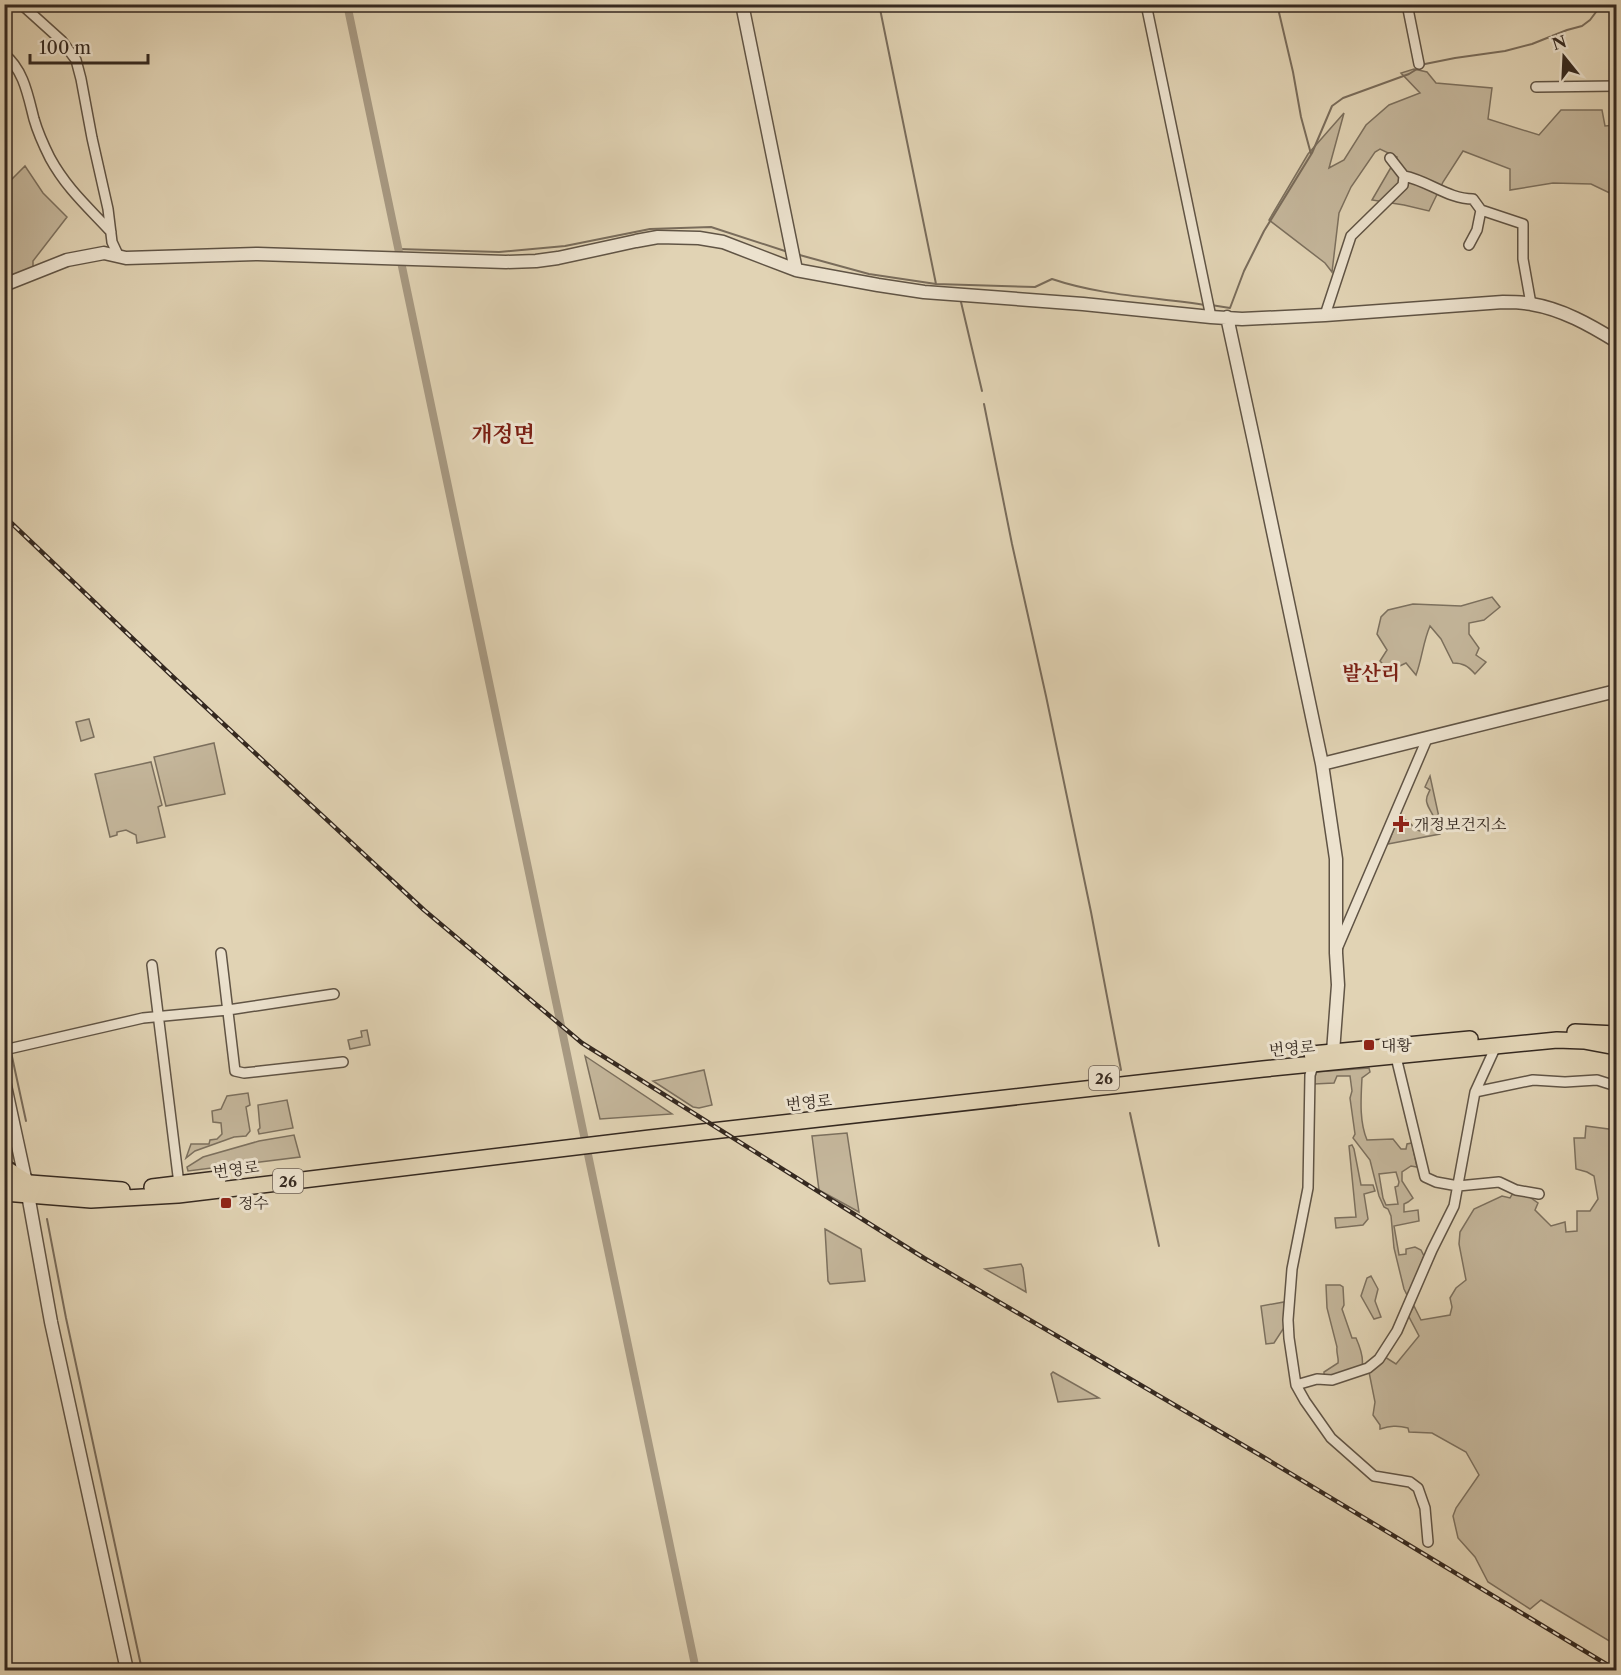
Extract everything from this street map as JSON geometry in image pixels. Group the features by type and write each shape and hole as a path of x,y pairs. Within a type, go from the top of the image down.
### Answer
{"highway":[{"path":"4,1168 27,1188"}],"main road":[{"name":"번영로","path":"4,1181 27,1188 90,1200 178,1195 592,1140 1333,1052 1554,1031 1617,1034"},
{"name":"번영로","path":"592,1140 1557,1040 1584,1041 1617,1047"},
{"name":"번영로","path":"4,1193 27,1188 120,1190 346,1164 571,1143"}],"street":[{"path":"21,4 62,41 76,60 108,209 112,242 119,257"},
{"path":"741,4 796,266"},
{"path":"1146,4 1209,309"},
{"path":"1407,4 1419,64"},
{"path":"4,54 14,63 27,88 39,133 57,171 75,195 111,232"},
{"path":"1536,87 1617,86"},
{"path":"1390,158 1404,176 1416,179 1447,194 1462,199 1473,199 1481,210 1523,224 1523,259 1531,304"},
{"path":"1325,315 1351,236 1403,185 1404,176"},
{"path":"1469,245 1477,231 1481,210"},
{"path":"4,285 67,260 104,253 126,258 258,254 506,262 558,258 658,237 689,238 723,242 796,266 878,285 924,292 1083,304 1209,309 1227,317 1242,319 1503,302 1531,304 1562,312 1617,340"},
{"path":"1227,317 1322,764 1336,859 1338,985 1333,1052 1312,1069 1310,1075 1308,1188 1292,1269 1288,1338 1296,1385 1330,1438 1374,1476 1410,1482 1418,1488 1425,1509 1428,1542"},
{"path":"1322,764 1617,691"},
{"path":"1336,953 1426,739"},
{"path":"221,953 235,1071 244,1073 343,1062"},
{"path":"152,965 179,1184"},
{"path":"4,1050 143,1018 228,1010 334,994"},
{"path":"1296,1385 1317,1379 1332,1380 1368,1368 1378,1359 1398,1331 1432,1250 1454,1206 1474,1092 1496,1046"},
{"path":"1396,1057 1425,1177 1436,1182 1458,1186 1499,1182 1516,1190 1539,1194"},
{"path":"1474,1092 1533,1080 1564,1082 1597,1080 1617,1086"},
{"path":"4,1082 27,1188 51,1322 127,1671"}],"shaded area":[{"path":"1414,69 1427,72 1436,83 1492,88 1488,119 1539,135 1561,110 1602,110 1605,126 1616,125 1616,196 1591,184 1553,183 1510,190 1510,169 1463,151 1443,182 1429,211 1372,200 1397,157 1380,149 1375,152 1351,187 1339,213 1332,272 1325,263 1269,220 1308,154 1344,113 1329,168 1344,160 1366,125 1389,105 1420,93 1401,73"},
{"path":"25,166 43,193 67,217 33,261 33,267 5,280 5,268 9,263 5,252 4,184 8,183"},
{"path":"1492,597 1500,607 1484,620 1469,623 1469,634 1479,648 1476,655 1486,662 1475,674 1465,666 1453,663 1441,639 1430,626 1416,675 1406,663 1389,671 1380,661 1387,650 1377,634 1381,617 1388,610 1413,604 1461,606"},
{"path":"89,719 94,737 81,741 76,722"},
{"path":"214,743 225,794 166,806 154,757"},
{"path":"151,762 162,805 158,807 165,837 137,843 136,835 126,830 110,837 95,774"},
{"path":"1430,776 1442,831 1440,834 1388,844 1398,818 1407,821 1414,829 1421,831 1428,830 1433,825 1434,819 1426,801 1430,790 1425,787"},
{"path":"367,1030 370,1045 350,1049 348,1040 362,1037 361,1031"},
{"path":"585,1056 672,1114 600,1119"},
{"path":"1369,1068 1370,1072 1362,1078 1361,1093 1364,1133 1367,1140 1393,1139 1401,1149 1406,1149 1407,1144 1412,1143 1417,1167 1411,1166 1402,1172 1402,1181 1413,1198 1404,1204 1404,1212 1418,1210 1419,1221 1394,1226 1399,1255 1406,1254 1406,1249 1415,1247 1421,1250 1424,1256 1408,1297 1394,1248 1391,1216 1379,1196 1370,1160 1353,1138 1355,1134 1350,1098 1352,1091 1350,1076 1337,1076 1334,1083 1314,1084 1316,1072","holes":["1396,1172 1399,1182 1395,1187 1398,1204 1386,1205 1379,1174"]},
{"path":"704,1070 712,1105 699,1108 693,1107 653,1081"},
{"path":"248,1093 250,1105 246,1107 250,1131 246,1136 234,1137 195,1151 186,1158 191,1144 209,1144 210,1140 217,1139 222,1134 221,1123 213,1122 212,1111 221,1109 227,1096"},
{"path":"287,1100 293,1128 259,1134 258,1105"},
{"path":"1586,1126 1616,1130 1616,1645 1541,1600 1530,1609 1488,1582 1475,1557 1458,1538 1453,1516 1479,1475 1466,1452 1432,1433 1409,1432 1408,1428 1400,1426 1380,1429 1373,1415 1375,1402 1369,1372 1385,1357 1396,1364 1419,1336 1408,1315 1414,1306 1421,1320 1450,1315 1452,1307 1450,1298 1456,1288 1466,1280 1459,1244 1460,1232 1474,1209 1502,1196 1510,1198 1513,1193 1528,1196 1538,1203 1535,1210 1551,1226 1565,1222 1566,1232 1577,1231 1577,1211 1590,1211 1598,1199 1594,1176 1576,1169 1574,1138 1585,1138"},
{"path":"847,1133 859,1212 819,1190 812,1136"},
{"path":"294,1135 300,1157 188,1171 187,1167 203,1157 259,1141"},
{"path":"1352,1145 1361,1185 1373,1185 1375,1191 1364,1194 1368,1219 1363,1225 1336,1228 1335,1218 1356,1217 1349,1146"},
{"path":"825,1229 861,1249 865,1281 830,1284"},
{"path":"1021,1264 1026,1292 985,1269"},
{"path":"1371,1276 1378,1289 1375,1301 1381,1317 1374,1319 1361,1296 1367,1278"},
{"path":"1326,1285 1343,1287 1344,1305 1342,1309 1352,1338 1356,1338 1362,1359 1362,1366 1331,1377 1324,1375 1324,1372 1338,1363 1338,1359 1327,1308"},
{"path":"1284,1302 1285,1328 1274,1343 1266,1344 1261,1306"},
{"path":"1053,1372 1099,1398 1058,1402 1051,1374"}],"waterway":[{"path":"347,4 696,1670"},
{"path":"879,4 936,284"},
{"path":"1277,4 1311,154"},
{"path":"1211,305 1230,308 1244,271 1264,231 1312,153 1332,106 1343,98 1409,74 1425,64 1505,51 1582,26 1590,20 1602,4"},
{"path":"398,249 499,252 565,246 650,229 711,227 788,252"},
{"path":"796,254 869,274 936,284 1035,287 1052,279 1109,293 1206,305"},
{"path":"961,302 982,391"},
{"path":"984,404 1091,912 1121,1070"},
{"path":"4,1023 10,1046"},
{"path":"11,1052 26,1121"},
{"path":"1130,1113 1159,1246"},
{"path":"47,1219 66,1318 142,1670"}],"railway":[{"path":"4,516 424,910 582,1043 924,1258 1265,1458 1616,1670"}],"place":[{"name":"개정보건지소","path":"1401,824"},
{"name":"대황","path":"1369,1045"},
{"name":"정수","path":"226,1203"}],"district":[{"name":"개정면","path":"503,434"},
{"name":"발산리","path":"1371,673"}]}
